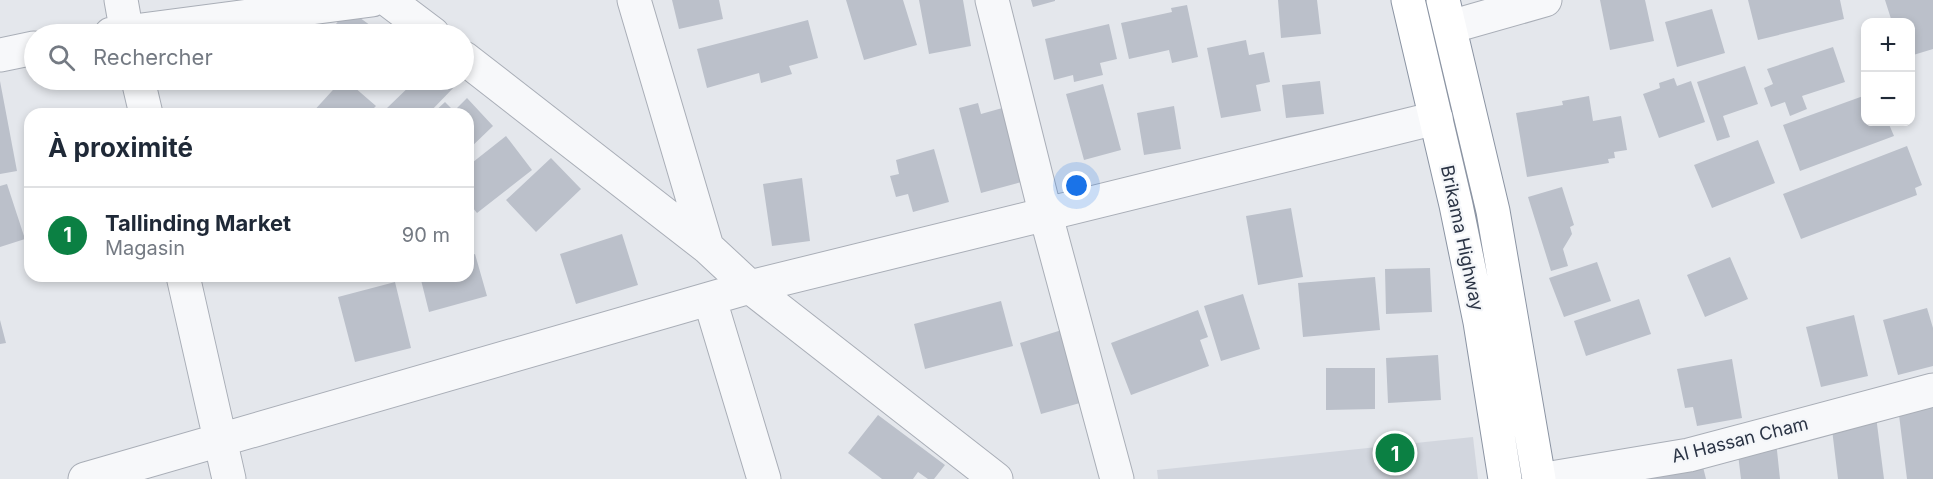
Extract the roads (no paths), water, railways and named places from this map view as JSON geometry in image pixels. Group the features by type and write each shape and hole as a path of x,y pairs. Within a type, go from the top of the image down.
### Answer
{"highway":[{"name":"Brikama Highway","path":"1408,0 1480,322 1504,479"},
{"name":"Brikama Highway","path":"1446,14 1493,211 1539,479"}],"street":[{"path":"121,0 121,24"},
{"path":"195,24 372,0"},
{"path":"388,0 420,24"},
{"path":"634,0 707,247"},
{"path":"992,0 1045,212 1117,479"},
{"path":"1446,14 1545,0"},
{"path":"0,55 24,50"},
{"path":"474,66 707,247 750,287 996,479"},
{"path":"140,90 145,108"},
{"path":"85,479 750,287 1045,212 1436,118"},
{"path":"184,282 229,479"},
{"path":"710,300 764,479"},
{"name":"Al Hassan Cham","path":"1545,479 1689,455 1933,390"}],"place":[{"name":"Tallinding Market","path":"1395,453"}]}
